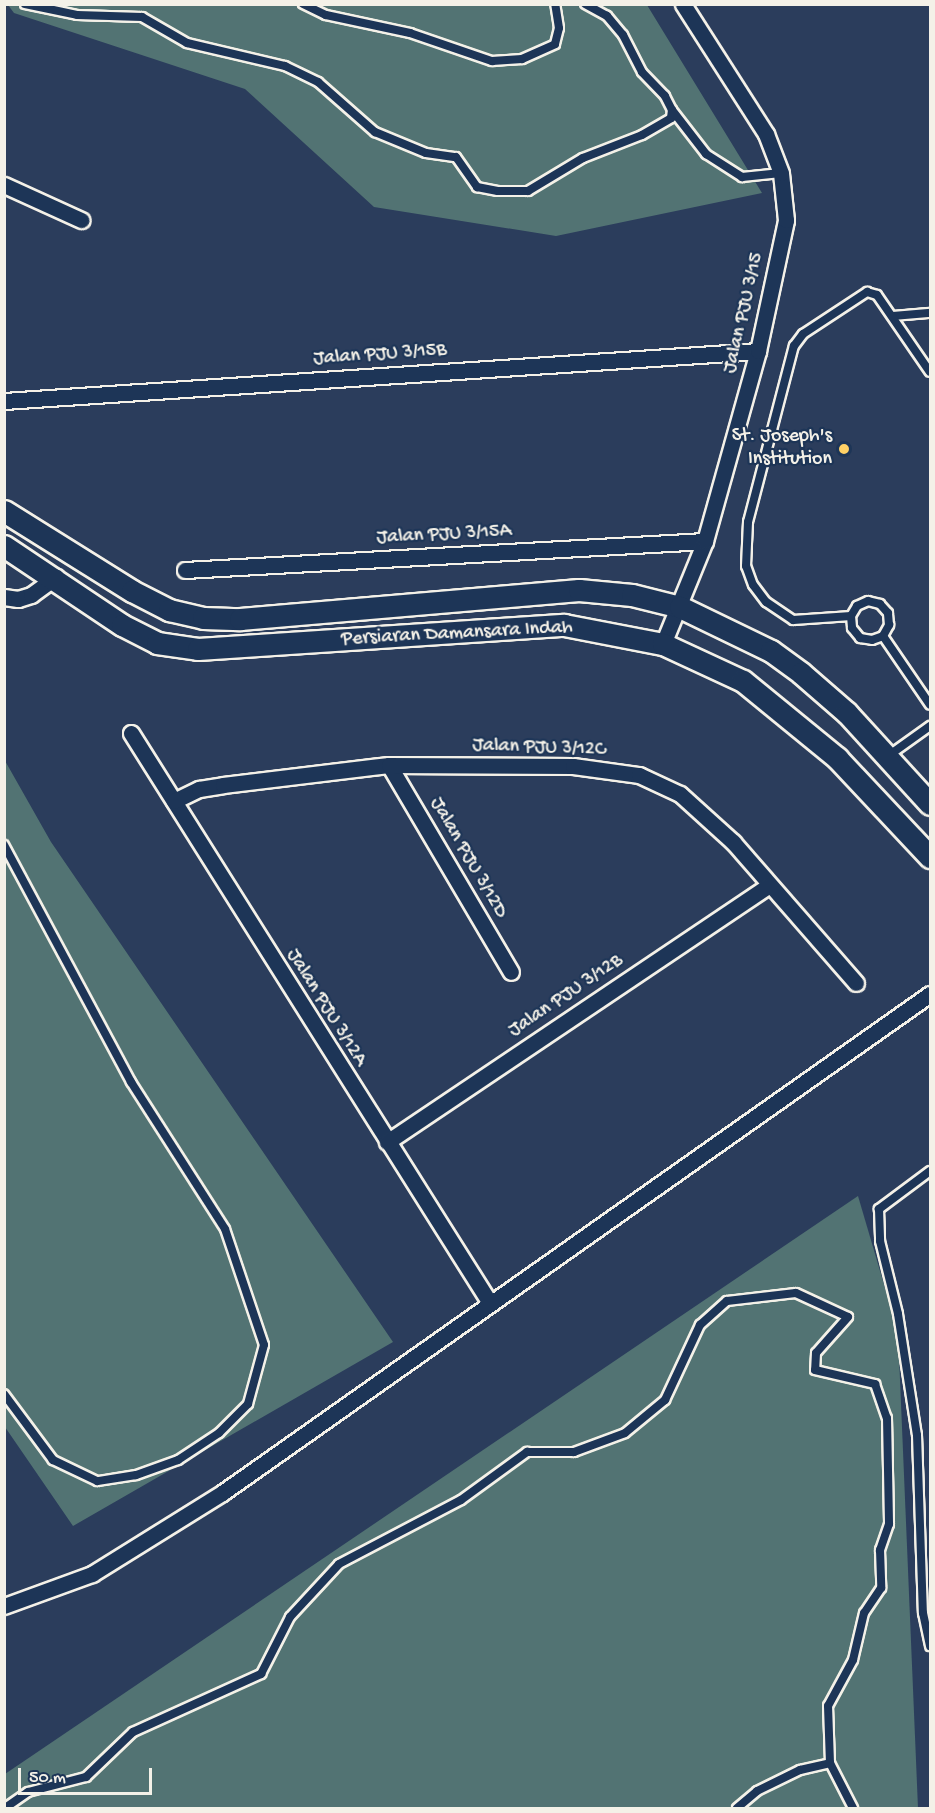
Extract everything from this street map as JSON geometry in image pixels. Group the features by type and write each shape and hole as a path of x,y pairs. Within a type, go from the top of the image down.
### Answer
{"main road":[{"name":"Persiaran Damansara Indah","path":"4,511 132,591 169,610 203,618 240,619 579,590 632,595 680,608 771,651 801,673 887,756 930,804"},
{"name":"Persiaran Damansara Indah","path":"4,546 56,577 122,625 157,643 198,649 564,625 614,632 663,644 743,681 837,758 930,857"}],"street":[{"name":"Jalan PJU 3/15","path":"663,644 680,608 705,541 758,351 786,220 781,173 766,134 682,4"},
{"path":"4,185 81,220"},
{"name":"Jalan PJU 3/15B","path":"4,401 758,351"},
{"name":"Jalan PJU 3/15A","path":"185,570 705,541"},
{"path":"4,597 18,599 31,595 56,577"},
{"name":"Jalan PJU 3/12A","path":"130,733 490,1303"},
{"name":"Jalan PJU 3/12C","path":"174,801 199,789 389,765 573,766 639,775 680,794 732,842 856,983"},
{"name":"Jalan PJU 3/12D","path":"389,765 511,972"},
{"name":"Jalan PJU 3/12B","path":"387,1142 769,885"},
{"path":"5,1605 67,1586 130,1551 279,1454 930,994"}],"lane":[{"path":"25,4 78,15 142,17 187,43 285,66 318,82 375,132 426,153 456,157 477,187 498,191 528,191 584,158 642,135 671,118 672,110"},
{"path":"303,4 326,15 410,33 492,61 522,59 555,44 559,28 555,4"},
{"path":"585,4 607,16 623,35 629,52 706,154 742,177 781,173"},
{"path":"883,636 889,619 880,604 863,603 851,616 819,621 793,620 780,615 753,585 744,544 794,346 803,334 867,292 877,295 894,316 930,372"},
{"path":"894,316 930,313"},
{"path":"851,616 852,628 860,638 872,640 883,636"},
{"path":"883,636 930,705"},
{"path":"887,756 930,726"},
{"path":"4,845 131,1082 225,1228 264,1345 248,1404 226,1426 178,1460 136,1474 97,1481 53,1460 4,1394"},
{"path":"930,1171 879,1209 880,1241 898,1314 917,1435 923,1613 930,1646"},
{"path":"5,1809 28,1792 86,1777 133,1732 261,1674 290,1617 339,1564 461,1500 527,1452 574,1452 625,1433 665,1400 700,1325 727,1301 796,1293 848,1317 816,1353 815,1370 875,1384 887,1418 889,1524 880,1550 881,1588 864,1613 853,1660 828,1706 830,1763 853,1809"},
{"path":"737,1809 757,1791 800,1770 830,1763"}],"green space":[{"path":"8,5 647,5 762,193 556,236 374,207 245,89 14,13"},
{"path":"4,759 51,842 393,1342 73,1526 5,1427"},
{"path":"858,1196 898,1332 918,1808 5,1808 5,1774"}],"place":[{"name":"St. Joseph's Institution","path":"844,449"}]}
